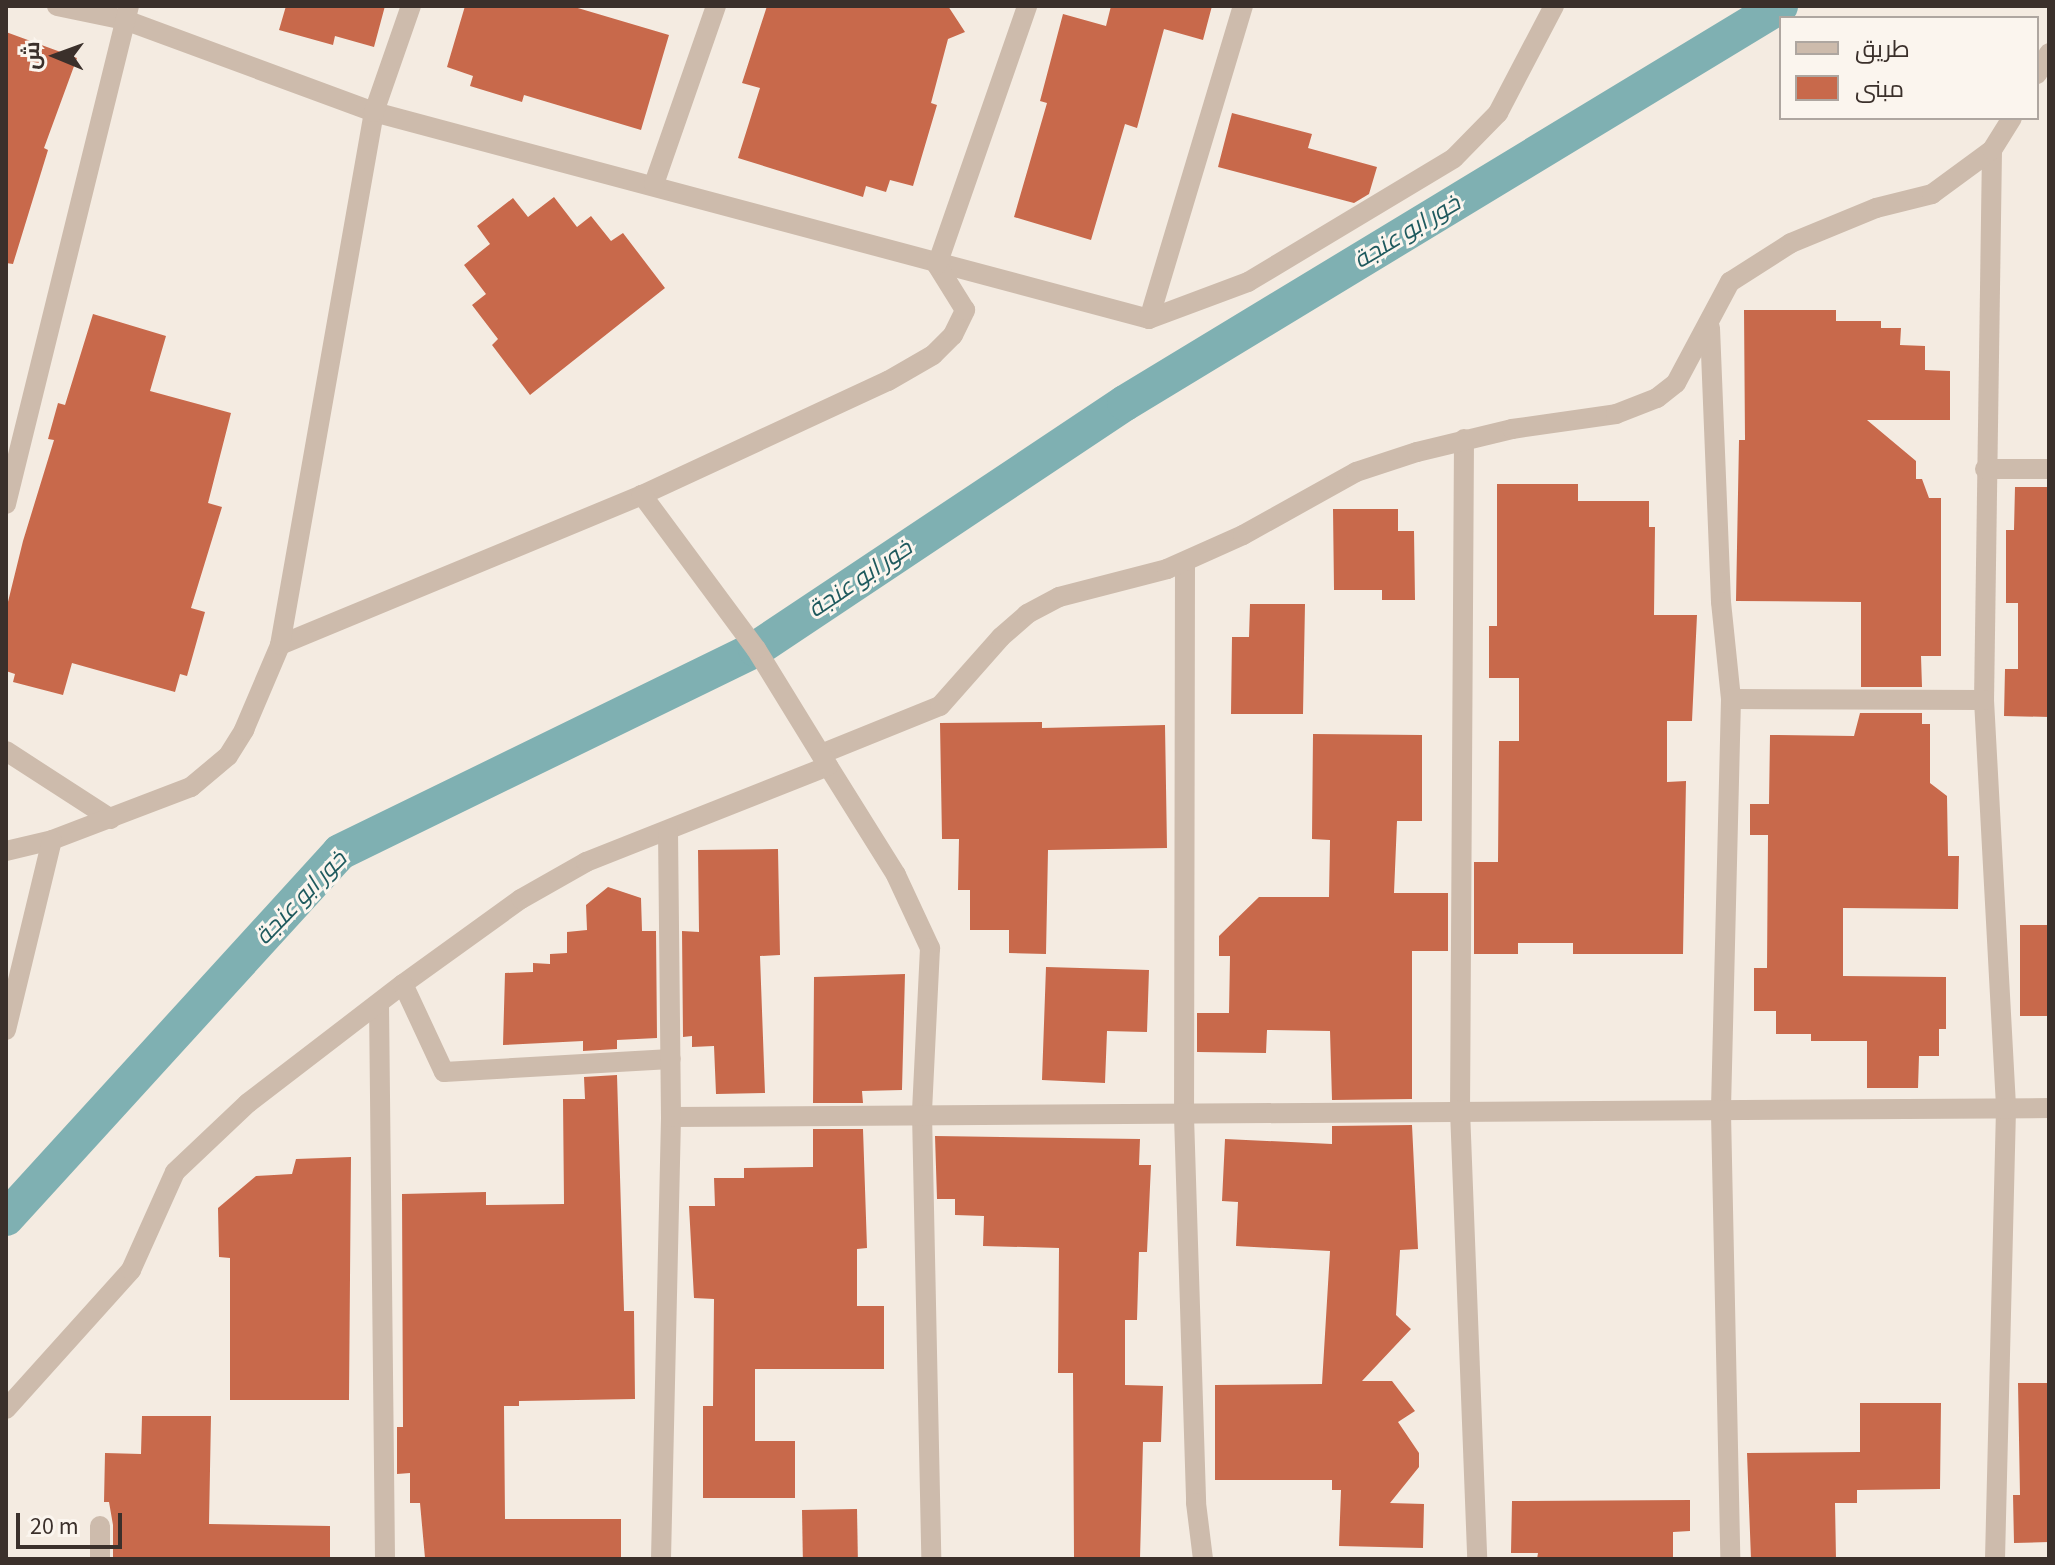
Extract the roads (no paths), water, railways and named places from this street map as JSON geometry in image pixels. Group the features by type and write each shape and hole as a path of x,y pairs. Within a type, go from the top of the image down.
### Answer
{"street":[{"path":"57,6 127,13 374,112 654,184 937,265 1149,319 1248,282 1454,158 1498,113 1554,6"},
{"path":"6,851 52,840 191,787 212,773 244,730 280,645 374,112 411,6"},
{"path":"654,184 716,6"},
{"path":"937,265 1027,6"},
{"path":"1149,319 1243,6"},
{"path":"6,504 127,13"},
{"path":"2039,70 2049,53"},
{"path":"6,1409 131,1270 175,1172 248,1103 403,984 552,881 586,862 668,832 940,706 1027,614 1059,597 1185,562 1356,472 1464,439 1616,414 1657,398 1676,383 1710,326 1730,282 1779,251 1876,208 1932,194 1992,150 2011,120"},
{"path":"1992,150 1984,700 2006,1109 1995,1559"},
{"path":"280,645 642,495 888,381 933,355 953,335 965,310 937,265"},
{"path":"1710,326 1721,602 1731,699 1721,1113 1730,1559"},
{"path":"1464,439 1460,1110 1477,1559"},
{"path":"1985,469 2049,469"},
{"path":"642,495 756,649 896,875 930,948 922,1113 931,1559"},
{"path":"1185,562 1184,1116 1203,1559"},
{"path":"1731,699 1984,700"},
{"path":"6,751 111,819"},
{"path":"661,1559 671,1117 668,832"},
{"path":"6,1030 52,840"},
{"path":"403,984 444,1072 671,1059"},
{"path":"379,1004 385,1559"},
{"path":"671,1117 922,1113 1184,1116 1460,1110 1721,1113 2049,1108"},
{"path":"100,1526 100,1559"}],"waterway":[{"name":"خور ابو عنجة","path":"6,1218 340,852 756,649 1125,403 1780,6"}]}
